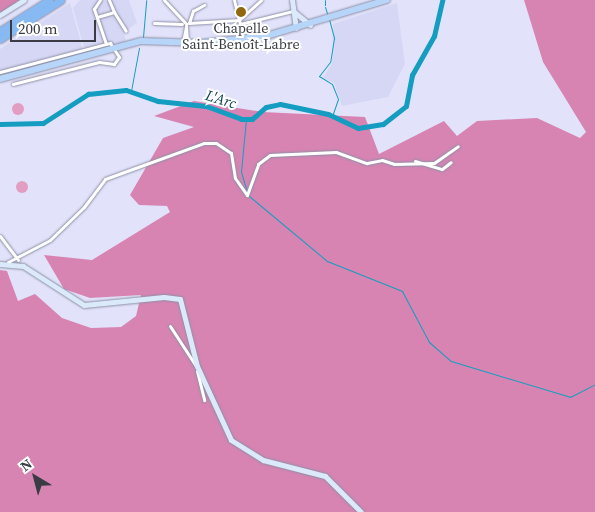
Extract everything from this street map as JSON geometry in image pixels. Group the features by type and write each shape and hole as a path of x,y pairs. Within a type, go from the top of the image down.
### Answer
{"highway":[{"path":"0,31 49,0"},
{"path":"0,39 61,0"}],"main road":[{"path":"296,29 332,20 387,0"},
{"path":"0,79 116,50 141,41 185,42 244,39 296,29 332,20 392,0"}],"street":[{"path":"0,15 24,0"},
{"path":"100,0 94,7 106,44"},
{"path":"109,0 126,31"},
{"path":"164,0 186,24"},
{"path":"234,0 244,39"},
{"path":"240,22 261,0"},
{"path":"292,0 296,29"},
{"path":"185,42 186,24 194,11 204,5"},
{"path":"154,23 240,22 293,11 310,24"},
{"path":"97,17 114,12"},
{"path":"296,29 304,18"},
{"path":"0,72 106,44 114,44 118,60 110,64 79,67 13,84"},
{"path":"0,264 18,260 67,224 104,179 204,143 216,143 231,153 235,178 247,195 258,164 270,155 336,152 367,163 414,161 434,163 458,146"},
{"path":"414,161 428,168 442,169 451,162"},
{"path":"0,236 18,260"},
{"path":"8,262 28,269 84,305 164,296 180,299 198,366 204,400"},
{"path":"170,326 198,366 236,445 271,463 325,476 361,512"}],"shaded area":[{"path":"0,0 20,0 0,14"},
{"path":"80,0 129,0 137,23 124,32 126,43 86,55 73,8"},
{"path":"524,0 595,0 595,512 0,512 0,270 7,271 18,301 35,294 62,318 91,328 121,327 136,316 141,295 90,298 64,289 44,255 92,260 170,212 167,206 139,205 130,195 163,138 194,127 154,116 194,101 263,112 365,117 379,154 444,121 457,136 477,121 537,118 580,138 586,132 543,62"},
{"path":"70,3 83,50 0,71 0,49"},
{"path":"397,3 405,64 388,97 342,106 334,83 323,78 332,63 333,24"},
{"path":"20,103 23,104 23,114 16,115 13,114 12,107 13,104"},
{"path":"22,181 28,187 22,193 16,187"}],"waterway":[{"path":"143,37 146,0"},
{"path":"325,0 325,5"},
{"name":"L'Arc","path":"0,124 43,123 88,94 126,90 158,101 206,106 241,119 252,119 266,107 280,104 328,114 358,128 383,124 406,106 412,75 434,36 442,0"},
{"path":"325,7 328,16"},
{"path":"329,19 334,38 330,62 319,76 332,84 338,99 332,116"},
{"path":"131,91 139,48"},
{"path":"246,119 241,172 247,192"},
{"path":"249,196 327,261 402,291 429,342 451,361 570,397 595,384"}],"place":[{"name":"Chapelle Saint-Benoît-Labre","path":"241,12"}]}
